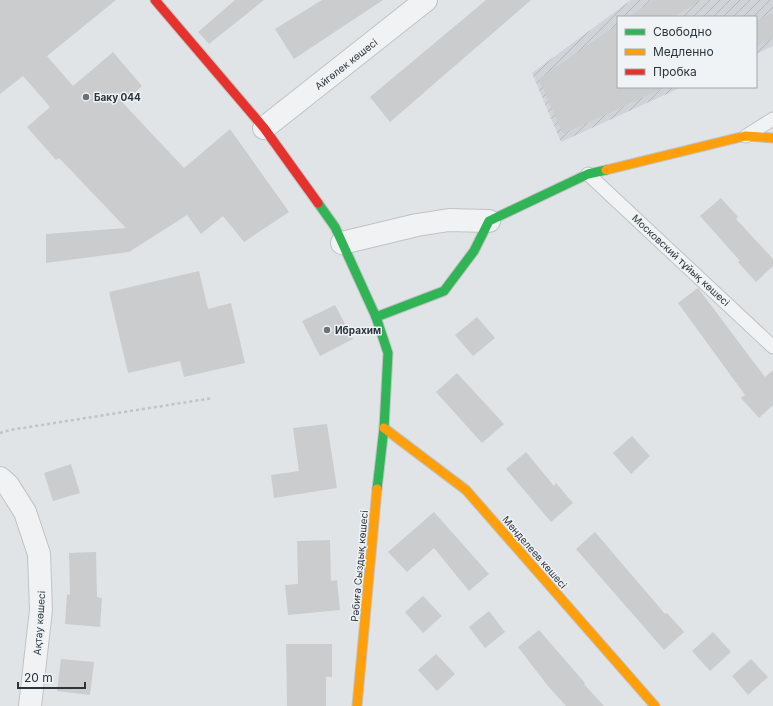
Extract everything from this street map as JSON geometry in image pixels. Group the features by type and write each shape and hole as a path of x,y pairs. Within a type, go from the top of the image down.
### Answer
{"street":[{"name":"Рәбиға Сыздық көшесі","path":"155,0 264,128 335,227 376,317 388,353 384,428 369,562 357,706"},
{"name":"Айгөлек көшесі","path":"264,128 426,0"},
{"path":"342,243 417,225 449,220 488,221 588,174 745,136 773,138"},
{"path":"376,317 444,291 474,250 488,221"},
{"name":"Менделеев көшесі","path":"384,428 466,490 655,706"},
{"name":"Ақтау көшесі","path":"0,478 8,485 25,512 39,554 41,610 30,706"}],"lane":[{"path":"745,136 773,119"},
{"name":"Московский тұйық көшесі","path":"588,174 773,347"}],"path":[{"path":"0,433 10,430 213,398"}],"shaded area":[{"path":"631,0 773,0 773,46 757,54 757,16 617,16 617,88 680,88 561,142 532,73"}],"building":[{"path":"0,0 116,0 47,56 73,86 113,52 142,86 123,103 184,168 230,129 289,212 244,242 223,216 201,234 187,215 129,252 46,263 46,234 126,228 59,158 56,160 27,127 50,107 23,76 0,94"},
{"path":"235,0 264,0 209,44 198,32"},
{"path":"322,0 383,0 294,59 275,29"},
{"path":"486,0 531,0 390,122 370,97"},
{"path":"653,0 701,0 676,16 630,16"},
{"path":"773,13 773,38 757,46 757,21"},
{"path":"617,25 617,88 664,88 563,134 539,79"},
{"path":"721,198 738,217 736,219 773,259 773,266 756,282 738,262 740,261 700,216"},
{"path":"199,271 208,309 231,303 245,363 184,377 180,361 128,373 109,292"},
{"path":"698,288 765,377 773,370 773,405 759,418 741,398 745,395 678,303"},
{"name":"Ибрахим","path":"335,305 353,339 320,356 302,321"},
{"path":"477,317 495,338 473,356 455,335"},
{"path":"457,373 504,424 482,443 436,392"},
{"path":"327,424 337,488 274,498 271,475 299,471 293,428"},
{"path":"632,436 650,456 631,474 613,453"},
{"path":"526,452 554,486 556,483 573,503 551,522 506,469"},
{"path":"71,464 80,493 53,501 44,473"},
{"path":"434,512 489,574 469,591 434,548 407,572 388,552"},
{"path":"595,532 665,614 667,613 684,632 664,650 576,549"},
{"path":"330,540 331,581 337,580 340,610 288,615 285,585 298,584 297,541"},
{"path":"96,552 97,597 102,598 100,627 65,624 67,594 70,595 69,553"},
{"path":"423,596 442,616 423,633 405,612"},
{"path":"489,611 505,632 485,648 469,627"},
{"path":"539,630 604,706 566,706 548,686 518,647"},
{"path":"713,632 731,652 710,671 692,651"},
{"path":"286,644 332,644 332,677 326,677 326,706 287,706"},
{"path":"436,654 455,674 437,691 418,670"},
{"path":"61,659 94,662 90,695 57,691"},
{"path":"751,659 768,677 748,695 732,676"}],"traffic: fast":[{"path":"376,317 444,291 474,251 489,221 588,174 606,170"},
{"path":"318,203 335,227 376,317 388,353 384,428 377,489"}],"traffic: slow":[{"path":"606,170 745,136 773,138"},
{"path":"384,428 466,490 655,706"},
{"path":"357,706 377,489"}],"traffic: jam":[{"path":"155,0 264,128 318,203"}],"place":[{"name":"Баку 044","path":"86,97"},
{"name":"Ибрахим","path":"327,330"}]}
